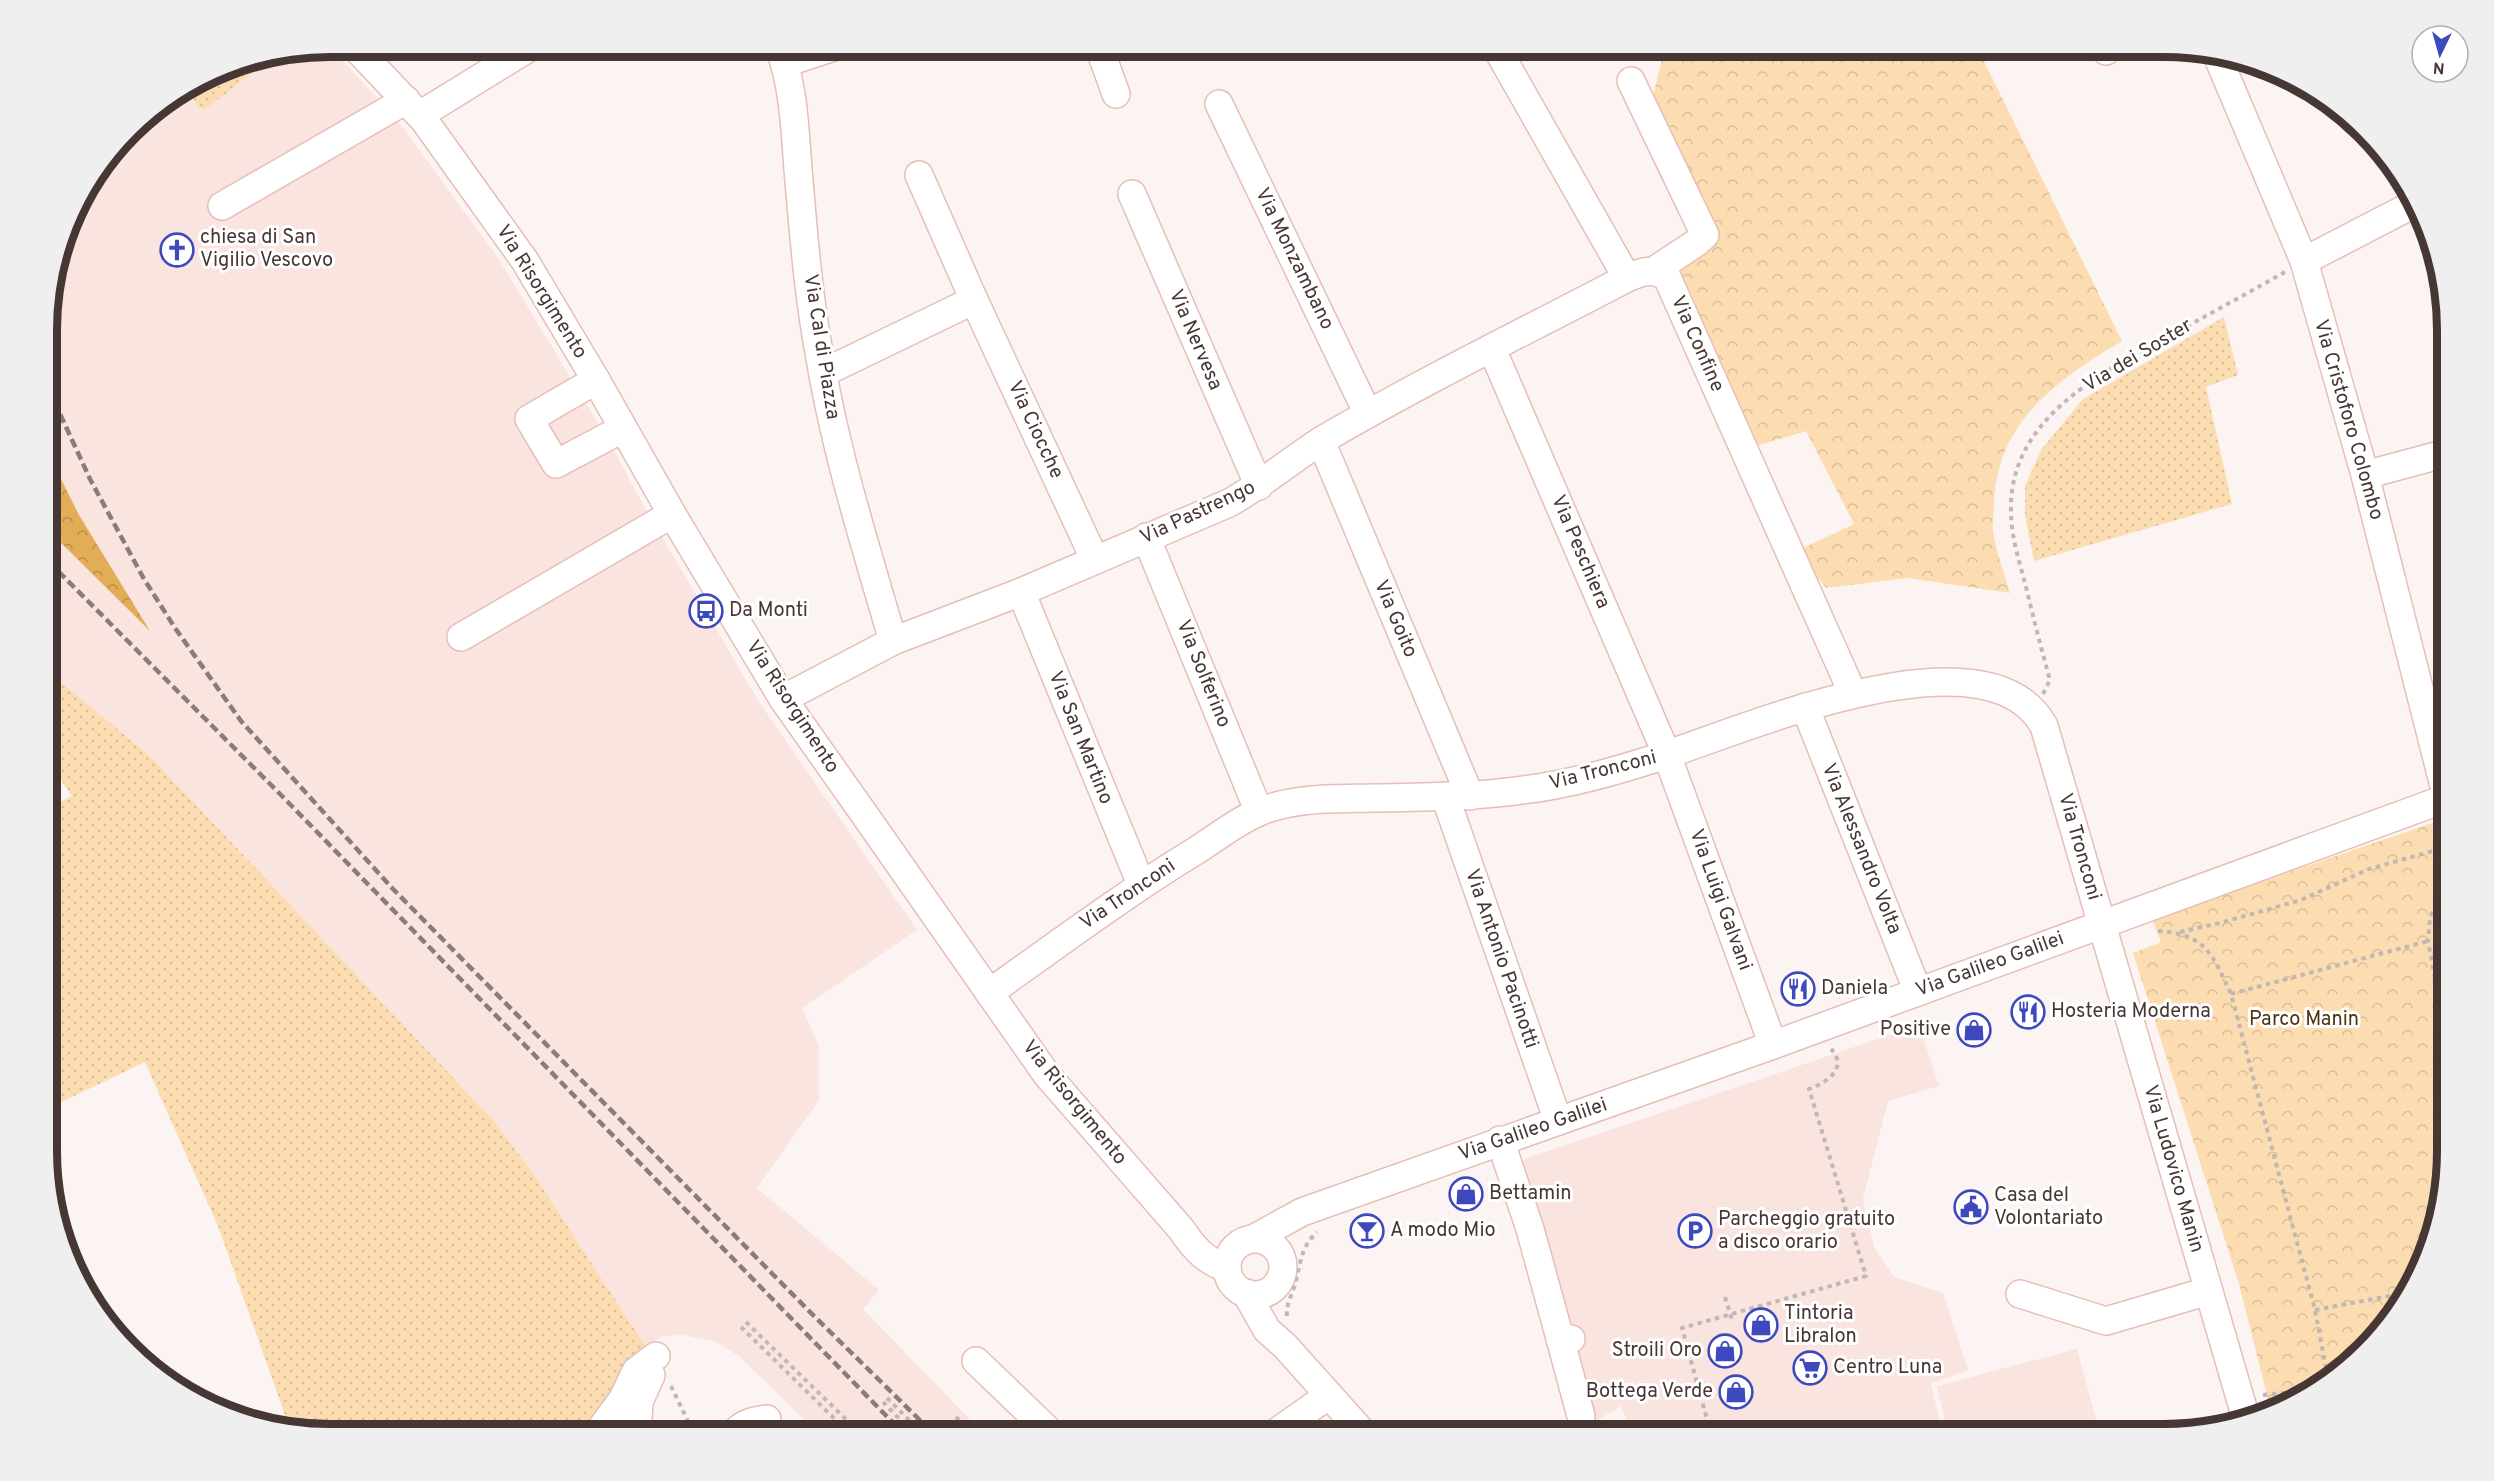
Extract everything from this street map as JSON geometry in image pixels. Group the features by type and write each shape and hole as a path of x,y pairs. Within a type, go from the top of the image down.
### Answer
{"street":[{"name":"Via Risorgimento","path":"365,57 413,108 525,261 783,699 1047,1075 1181,1229 1210,1244 1239,1251 1270,1244 1281,1258"},
{"path":"222,206 509,57"},
{"name":"Via Cal di Piazza","path":"782,57 793,111 803,233 823,373 838,444 893,641"},
{"path":"1103,57 1116,94"},
{"path":"1502,57 1627,278 1655,270 1705,235 1631,81"},
{"name":"Via Cristoforo Colombo","path":"2220,63 2304,261 2365,475 2437,759"},
{"name":"Via Monzambano","path":"1219,104 1368,414"},
{"name":"Via Ciocche","path":"919,175 974,300 1095,560"},
{"name":"Via Nervesa","path":"1132,194 1259,486"},
{"path":"2304,261 2408,207"},
{"name":"Via Confine","path":"1655,270 1667,277 1853,694"},
{"name":"Via Pastrengo","path":"783,699 893,641 1021,592 1230,503 1259,486 1321,441 1368,414 1627,278"},
{"path":"823,373 974,300"},
{"name":"Via Peschiera","path":"1492,349 1667,755"},
{"path":"596,380 529,419 556,464 622,429"},
{"name":"Via Goito","path":"1321,441 1457,796"},
{"path":"2365,475 2437,456"},
{"path":"461,638 672,514"},
{"name":"Via Solferino","path":"1146,537 1259,812"},
{"name":"Via San Martino","path":"1021,592 1140,884"},
{"name":"Via Tronconi","path":"989,993 1140,884 1259,812 1308,798 1457,796 1524,790 1595,776 1667,755 1805,707 1853,694 1900,685 1985,684 2020,700 2033,712 2044,726 2101,924"},
{"name":"Via Alessandro Volta","path":"1805,707 1918,992"},
{"name":"Via Luigi Galvani","path":"1667,755 1773,1045"},
{"name":"Via Antonio Pacinotti","path":"1457,796 1558,1121"},
{"name":"Via Galileo Galilei","path":"1281,1258 1300,1230 1325,1216 1500,1140 1773,1045 2437,802"},
{"name":"Via Ludovico Manin","path":"2101,924 2208,1291 2251,1405"},
{"path":"1500,1140 1566,1341 1581,1416"},
{"name":"Via Galileo Galilei","path":"1239,1251 1288,1218 1325,1216"},
{"path":"1239,1251 1233,1284 1246,1293 1267,1330 1287,1334"},
{"path":"1281,1258 1283,1267 1276,1284 1275,1313 1329,1395 1355,1424"},
{"path":"1246,1293 1263,1293 1276,1284"},
{"path":"2020,1294 2106,1321 2208,1291"},
{"path":"976,1361 1042,1424"},
{"path":"604,1424 622,1400 636,1371 659,1362"},
{"path":"638,1424 639,1402 645,1384 659,1362"},
{"path":"1288,1424 1329,1395"},
{"path":"748,1424 767,1419"}],"path":[{"name":"Via dei Soster","path":"2033,712 2050,680 2019,562 2011,513 2017,466 2034,435 2059,406 2094,379 2304,261"},
{"path":"2157,931 2180,932 2301,900 2369,869 2437,849"},
{"path":"2437,901 2430,917 2428,941 2437,989"},
{"path":"2180,932 2198,940 2217,965 2231,994 2315,1310 2326,1371"},
{"path":"2231,994 2428,941"},
{"path":"1708,1424 1682,1328 1866,1276 1809,1089 1827,1082 1836,1069 1837,1058 1829,1048"},
{"path":"1287,1334 1288,1302 1296,1282 1302,1251 1325,1216"},
{"path":"2315,1310 2395,1295"},
{"path":"1725,1297 1732,1320"},
{"path":"746,1322 851,1424"},
{"path":"741,1327 840,1424"},
{"path":"659,1362 689,1424"},
{"path":"2251,1405 2282,1397"},
{"path":"887,1398 913,1424"},
{"path":"883,1402 904,1424"},
{"path":"956,1417 963,1424"}],"shaded area":[{"path":"339,57 396,118 500,261 610,443 645,508 759,702 917,930 802,1008 819,1046 819,1100 757,1188 879,1290 863,1309 974,1424 809,1424 739,1356 714,1341 683,1335 662,1336 646,1347 535,1176 493,1120 152,758 57,679 57,539 147,628 79,515 57,471 57,330 59,295 66,260 85,209 113,164 125,150 164,113 190,96 203,111 262,65 295,59"},
{"path":"1919,1025 1939,1086 1888,1101 1863,1199 1874,1247 1894,1277 1943,1293 1968,1370 1931,1384 1941,1424 1628,1424 1621,1406 1596,1421 1519,1161"},
{"path":"2077,1349 2097,1424 1946,1424 1937,1386"}],"green space":[{"path":"1663,57 1982,57 2122,341 2054,387 2019,426 2006,448 1998,474 1993,528 1994,539 2010,593 1908,578 1826,588 1797,551 1854,524 1806,431 1743,450 1665,265 1694,238 1653,96"},
{"path":"262,65 203,111 190,96 209,85"},
{"path":"2224,317 2238,375 2206,387 2232,504 2034,561 2025,515 2025,486 2041,450 2083,399"},
{"path":"57,471 79,515 150,631 57,539"},
{"path":"57,679 152,758 493,1120 535,1176 646,1347 644,1424 330,1424 287,1421 218,1226 145,1062 57,1104 57,804 72,796 57,774"},
{"name":"Parco Manin","path":"2437,821 2437,1151 2435,1186 2428,1221 2409,1272 2381,1317 2369,1331 2330,1368 2285,1396 2269,1403 2239,1284 2133,953 2161,942 2152,919"}],"railway":[{"path":"57,407 90,479 144,579 175,628 241,721 393,889 812,1314 924,1424"},
{"path":"57,570 280,794 894,1424"}],"place":[{"name":"chiesa di San Vigilio Vescovo","path":"177,250"},
{"name":"Da Monti","path":"706,611"},
{"name":"Daniela","path":"1798,989"},
{"name":"Hosteria Moderna","path":"2028,1012"},
{"name":"Positive","path":"1974,1030"},
{"name":"Bettamin","path":"1466,1194"},
{"name":"Casa del Volontariato","path":"1971,1207"},
{"name":"A modo Mio","path":"1367,1231"},
{"name":"Parcheggio gratuito a disco orario","path":"1695,1231"},
{"name":"Tintoria Libralon","path":"1761,1325"},
{"name":"Stroili Oro","path":"1725,1351"},
{"name":"Centro Luna","path":"1810,1368"},
{"name":"Bottega Verde","path":"1736,1392"}]}
